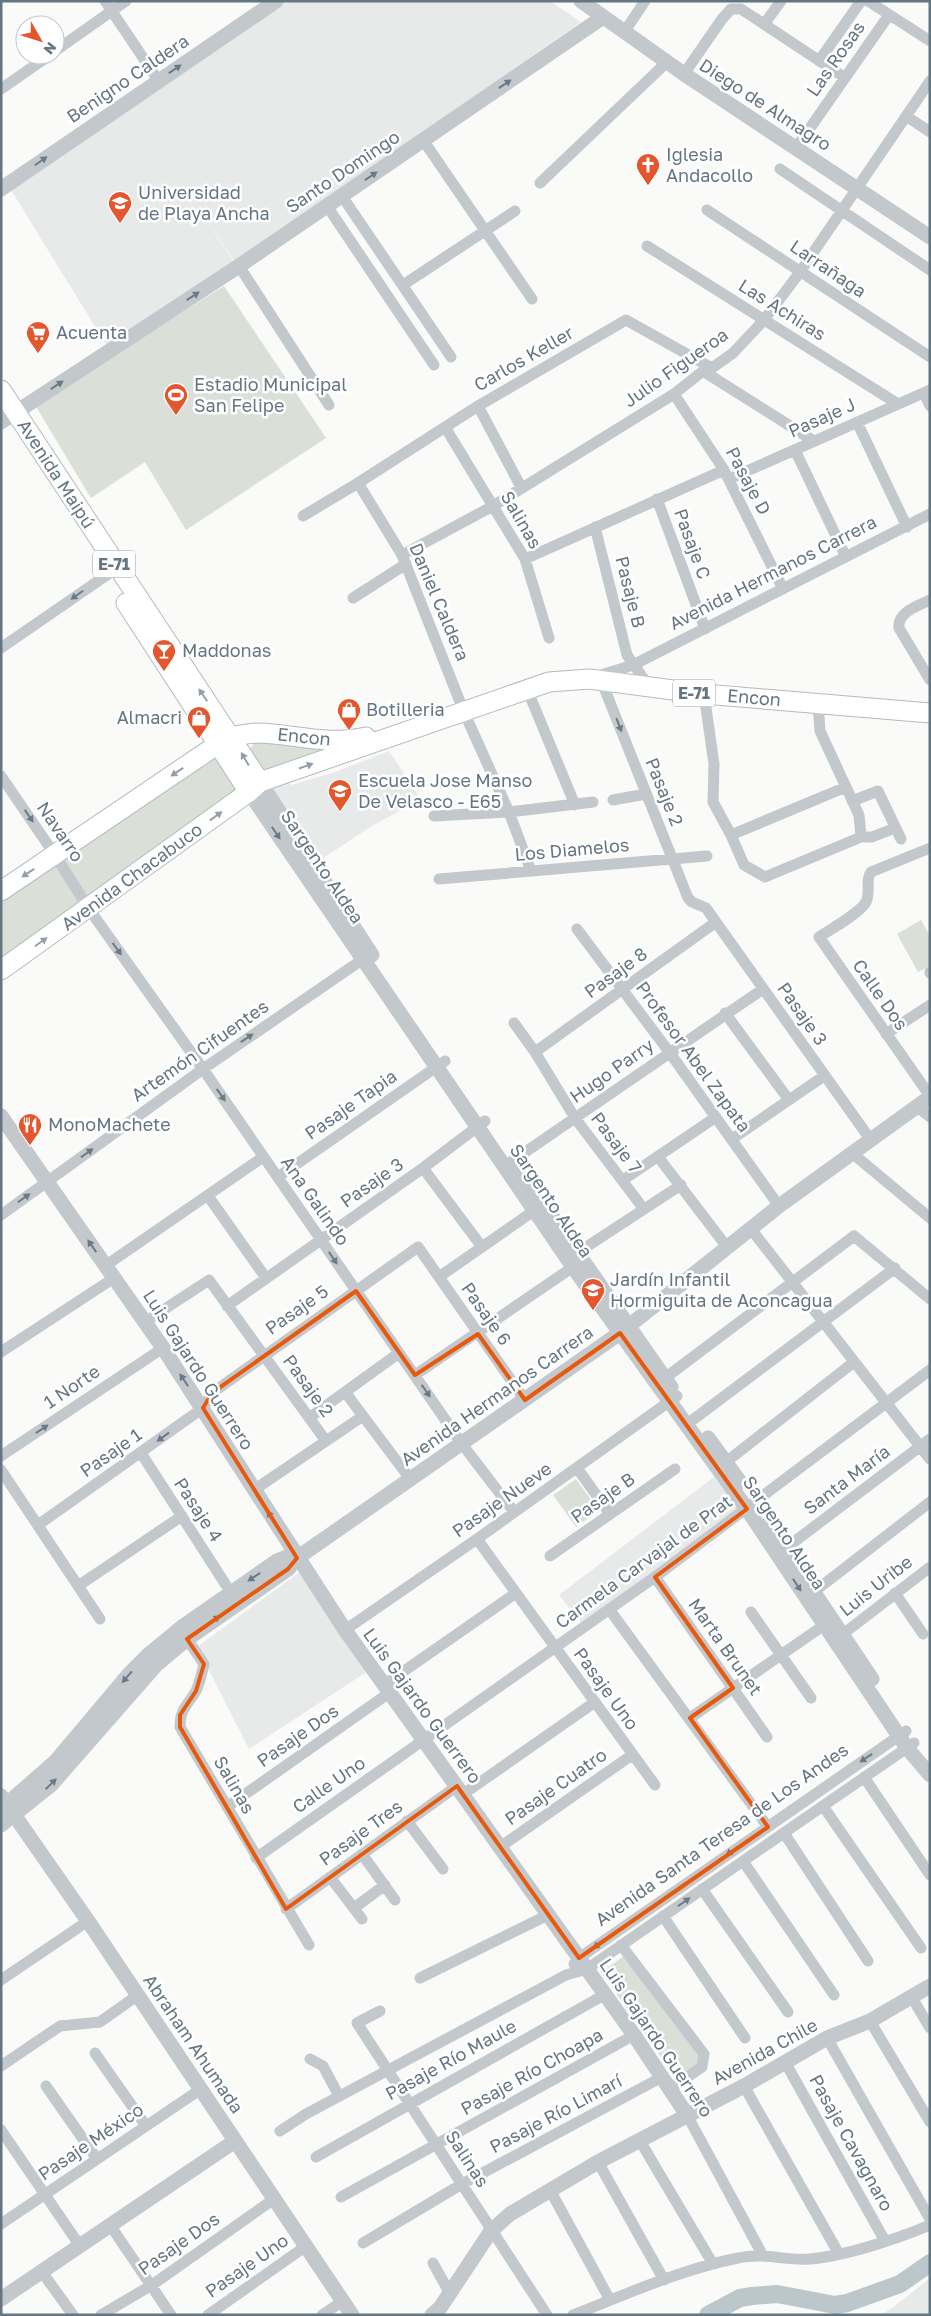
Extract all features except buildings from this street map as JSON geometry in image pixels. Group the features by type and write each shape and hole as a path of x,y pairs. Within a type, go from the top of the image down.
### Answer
{"main road":[{"name":"Avenida Maipú","path":"1,390 6,416 112,571 254,787"},
{"name":"Encon","path":"254,787 549,682 595,679 704,694 930,713"},
{"name":"Encon","path":"224,740 255,733 295,736 333,742 359,738 464,712"},
{"path":"1,892 224,740"},
{"name":"Avenida Chacabuco","path":"1,970 89,909 254,787"}],"street":[{"path":"105,1 158,80"},
{"path":"65,44 126,1"},
{"name":"Diego de Almagro","path":"580,1 684,74 930,237"},
{"path":"625,31 645,1"},
{"path":"765,23 781,1"},
{"name":"Las Rosas","path":"819,60 861,1"},
{"path":"868,1 930,41"},
{"name":"Benigno Caldera","path":"1,189 272,2"},
{"path":"684,74 722,19 731,9 741,9 765,23 844,77"},
{"name":"Las Rosas","path":"796,148 889,15"},
{"name":"Santo Domingo","path":"6,416 239,266 604,17"},
{"path":"540,183 667,62"},
{"path":"1,89 36,65"},
{"name":"Julio Figueroa","path":"354,598 404,559 674,394 733,353 764,320 800,272 930,81"},
{"path":"906,116 930,132"},
{"path":"423,140 532,299"},
{"path":"780,169 930,270"},
{"path":"342,196 451,357"},
{"path":"327,206 434,365"},
{"name":"Larrañaga","path":"707,210 930,357"},
{"path":"403,285 515,211"},
{"name":"Las Achiras","path":"647,246 898,404"},
{"path":"239,266 329,405"},
{"name":"Carlos Keller","path":"303,516 478,406 626,320 707,370 814,441"},
{"path":"927,392 930,406"},
{"name":"Pasaje J","path":"525,559 657,499 795,450 927,392"},
{"name":"Pasaje D","path":"674,394 727,474 783,588"},
{"name":"Salinas","path":"478,406 521,487"},
{"path":"857,422 907,527"},
{"name":"Salinas","path":"445,427 525,559 549,638"},
{"path":"795,450 846,557"},
{"name":"Daniel Caldera","path":"358,483 404,559 464,712 509,812 531,871"},
{"name":"Pasaje C","path":"657,499 705,629"},
{"name":"Avenida Hermanos Carrera","path":"595,679 633,665 930,514"},
{"name":"Pasaje B","path":"596,527 627,655 633,665"},
{"path":"1,648 112,571"},
{"path":"930,600 904,614 898,624 927,667 930,680"},
{"path":"633,665 643,678 645,687"},
{"name":"Pasaje 2","path":"595,679 646,794 688,898 692,902 706,908"},
{"path":"527,689 576,805"},
{"path":"704,694 714,764 713,802 731,835 744,865 764,877 861,837 872,837 895,828"},
{"path":"818,703 820,731 859,815 861,837"},
{"name":"Navarro","path":"1,776 89,909"},
{"name":"Sargento Aldea","path":"254,787 440,1064 575,1260 751,1506 930,1774"},
{"path":"731,835 846,787"},
{"path":"852,801 878,791 901,839"},
{"path":"613,800 646,794"},
{"path":"434,816 509,812 594,802"},
{"name":"Calle Dos","path":"928,852 874,870 869,875 868,897 862,907 819,937 930,1096"},
{"name":"Los Diamelos","path":"439,879 707,856"},
{"name":"Pasaje 3","path":"706,908 870,1139"},
{"name":"Ana Galindo","path":"89,909 203,1069 462,1444 514,1512"},
{"name":"Pasaje 8","path":"535,1052 716,922"},
{"name":"Profesor Abel Zapata","path":"577,929 670,1052 779,1206"},
{"name":"Artemón Cifuentes","path":"1,1215 203,1069 367,956"},
{"name":"Hugo Parry","path":"509,1164 763,988"},
{"path":"886,1034 930,1005"},
{"path":"725,1013 789,1100"},
{"name":"Pasaje 7","path":"514,1024 535,1052 575,1118 643,1208"},
{"name":"Pasaje Tapia","path":"278,1177 440,1064"},
{"path":"732,1139 824,1076"},
{"name":"Avenida Hermanos Carrera","path":"6,1806 51,1785 156,1665 187,1639 288,1569 297,1558 411,1480 624,1329 779,1206 930,1096"},
{"path":"916,1106 930,1117"},
{"name":"Luis Gajardo Guerrero","path":"1,1116 163,1348 297,1558 422,1742 460,1790 666,2082 687,2115 762,2254"},
{"path":"623,1180 716,1117"},
{"name":"Pasaje 3","path":"228,1306 423,1168 481,1124"},
{"path":"852,1153 930,1218"},
{"path":"1,1352 110,1272 208,1196 263,1157"},
{"path":"658,1158 681,1185 727,1247"},
{"name":"Sargento Aldea","path":"509,1164 535,1210 575,1260"},
{"path":"423,1168 482,1248"},
{"path":"415,1375 478,1334 643,1208 681,1185"},
{"path":"208,1196 266,1278"},
{"path":"438,1277 535,1210"},
{"path":"751,1229 930,1459"},
{"path":"665,1378 854,1236 895,1268 930,1299"},
{"name":"Pasaje 5","path":"203,1408 212,1393 418,1247"},
{"name":"Pasaje 6","path":"418,1247 525,1400"},
{"path":"694,1419 895,1268"},
{"name":"Pasaje 2","path":"145,1322 208,1280 326,1441"},
{"name":"Sargento Aldea","path":"624,1329 665,1378 673,1399 694,1419 726,1462 751,1506 786,1548 815,1591 828,1622 843,1634 906,1739"},
{"name":"1 Norte","path":"1,1456 163,1348"},
{"path":"309,1418 400,1353"},
{"path":"726,1462 854,1362"},
{"name":"Carmela Carvajal de Prat","path":"422,1742 655,1577 930,1370"},
{"name":"Pasaje 2","path":"345,1392 411,1480"},
{"name":"Pasaje Nueve","path":"345,1630 477,1540 673,1399"},
{"name":"Pasaje 1","path":"38,1524 203,1408"},
{"path":"254,1490 363,1416"},
{"name":"Santa María","path":"786,1548 930,1439"},
{"name":"Pasaje 4","path":"140,1453 226,1585"},
{"path":"577,1468 610,1514"},
{"name":"Pasaje B","path":"550,1556 676,1469"},
{"path":"1,1470 100,1619"},
{"path":"815,1591 930,1502"},
{"path":"78,1586 182,1516"},
{"name":"Pasaje Uno","path":"477,1540 655,1785"},
{"name":"Avenida Hermanos Carrera","path":"1,1825 6,1806 55,1762 130,1674 167,1638 277,1561 287,1557 297,1558"},
{"name":"Luis Uribe","path":"843,1634 930,1567"},
{"name":"Marta Brunet","path":"655,1577 767,1737"},
{"name":"Pasaje Dos","path":"227,1807 516,1593"},
{"path":"895,1593 923,1634"},
{"path":"609,1609 768,1827"},
{"path":"751,1612 811,1698"},
{"path":"690,1718 828,1622"},
{"name":"Salinas","path":"187,1639 204,1664 196,1691 180,1715 180,1727 309,1945"},
{"name":"Pasaje Tres","path":"286,1909 407,1821 460,1790 595,1702"},
{"name":"Avenida Santa Teresa de Los Andes","path":"583,1963 621,1945 823,1806 864,1777 906,1739"},
{"name":"Avenida Santa Teresa de Los Andes","path":"280,2131 339,2096 566,1976 768,1827 906,1739"},
{"name":"Calle Uno","path":"256,1858 422,1742"},
{"name":"Pasaje Cuatro","path":"500,1847 632,1755"},
{"path":"864,1777 930,1876"},
{"name":"Abraham Ahumada","path":"6,1806 88,1921 352,2315"},
{"path":"823,1806 921,1948"},
{"path":"407,1821 443,1869"},
{"path":"784,1833 868,1961"},
{"path":"362,1854 395,1900"},
{"path":"743,1861 834,1995"},
{"path":"330,1877 362,1919"},
{"path":"354,1908 385,1885"},
{"path":"702,1889 788,2012"},
{"path":"420,1978 548,1915"},
{"path":"663,1916 745,2038"},
{"path":"1,1980 88,1921"},
{"name":"Pasaje Río Limarí","path":"363,2243 462,2184 666,2082 702,2067 704,2054 621,1945"},
{"name":"Avenida Chile","path":"432,2315 440,2308 491,2231 510,2214 598,2162 744,2086 827,2038 870,2021 930,1986"},
{"path":"1,2066 60,2026 100,2022 138,1995"},
{"name":"Pasaje Río Maule","path":"316,2156 604,1995"},
{"path":"911,1996 930,2028"},
{"name":"Salinas","path":"380,2011 357,2023 547,2315"},
{"path":"870,2021 930,2122"},
{"name":"Pasaje Río Choapa","path":"341,2197 634,2035"},
{"path":"827,2038 930,2219"},
{"path":"94,2053 146,2126"},
{"path":"310,2059 323,2066 339,2096"},
{"name":"Pasaje Cavagnaro","path":"785,2062 886,2241"},
{"path":"46,2086 97,2159"},
{"path":"744,2086 839,2254"},
{"name":"Pasaje México","path":"1,2224 201,2089"},
{"path":"1,2130 80,2246"},
{"path":"1,2299 235,2141"},
{"path":"640,2141 713,2264"},
{"path":"598,2162 664,2280"},
{"path":"550,2190 610,2300"},
{"name":"Pasaje Dos","path":"101,2315 152,2285 274,2199"},
{"path":"110,2225 171,2315"},
{"path":"574,2315 664,2280 713,2264 762,2254 809,2259 839,2254 886,2241 930,2225"},
{"name":"Pasaje Uno","path":"208,2315 306,2246"},
{"path":"433,2263 449,2292"},
{"path":"42,2272 73,2315"},
{"path":"322,2315 343,2301"}],"highlighted area":[{"path":"356,1291 415,1375 478,1334 525,1400 620,1333 747,1509 655,1577 733,1688 690,1718 768,1827 579,1958 457,1786 286,1909 180,1727 180,1715 196,1691 204,1664 187,1639 288,1569 297,1558 203,1408 212,1393"}],"shaded area":[{"path":"283,1 550,1 581,22 235,262 195,204 234,262 107,346 8,185"},
{"name":"Estadio Municipal San Felipe","path":"224,286 326,438 186,530 145,462 91,498 35,405"},
{"path":"262,740 332,749 265,771 258,767 248,750 256,742"},
{"path":"213,751 242,792 1,966 1,899"},
{"name":"Escuela Jose Manso De Velasco - E65","path":"389,751 421,799 372,826 317,862 273,789 287,781 291,785 335,772"},
{"path":"921,920 930,936 930,966 918,972 897,934"},
{"path":"714,1477 738,1509 582,1624 559,1595"},
{"path":"576,1479 599,1511 576,1527 553,1495"},
{"path":"300,1572 368,1671 249,1749 197,1647"},
{"path":"624,1956 703,2058 699,2066 678,2081 601,1972"},
{"path":"930,2278 930,2315 881,2315 896,2305"}],"waterway":[{"path":"708,2315 740,2298 752,2296 777,2294 835,2305 847,2303 900,2284 930,2263"}],"place":[{"name":"Iglesia Andacollo","path":"648,186"},
{"name":"Universidad de Playa Ancha","path":"120,224"},
{"name":"Acuenta","path":"38,354"},
{"name":"Estadio Municipal San Felipe","path":"176,416"},
{"name":"Maddonas","path":"164,672"},
{"name":"Botilleria","path":"349,731"},
{"name":"Almacri","path":"199,739"},
{"name":"Escuela Jose Manso De Velasco - E65","path":"340,812"},
{"name":"MonoMachete","path":"30,1146"},
{"name":"Jardín Infantil Hormiguita de Aconcagua","path":"593,1311"}]}
